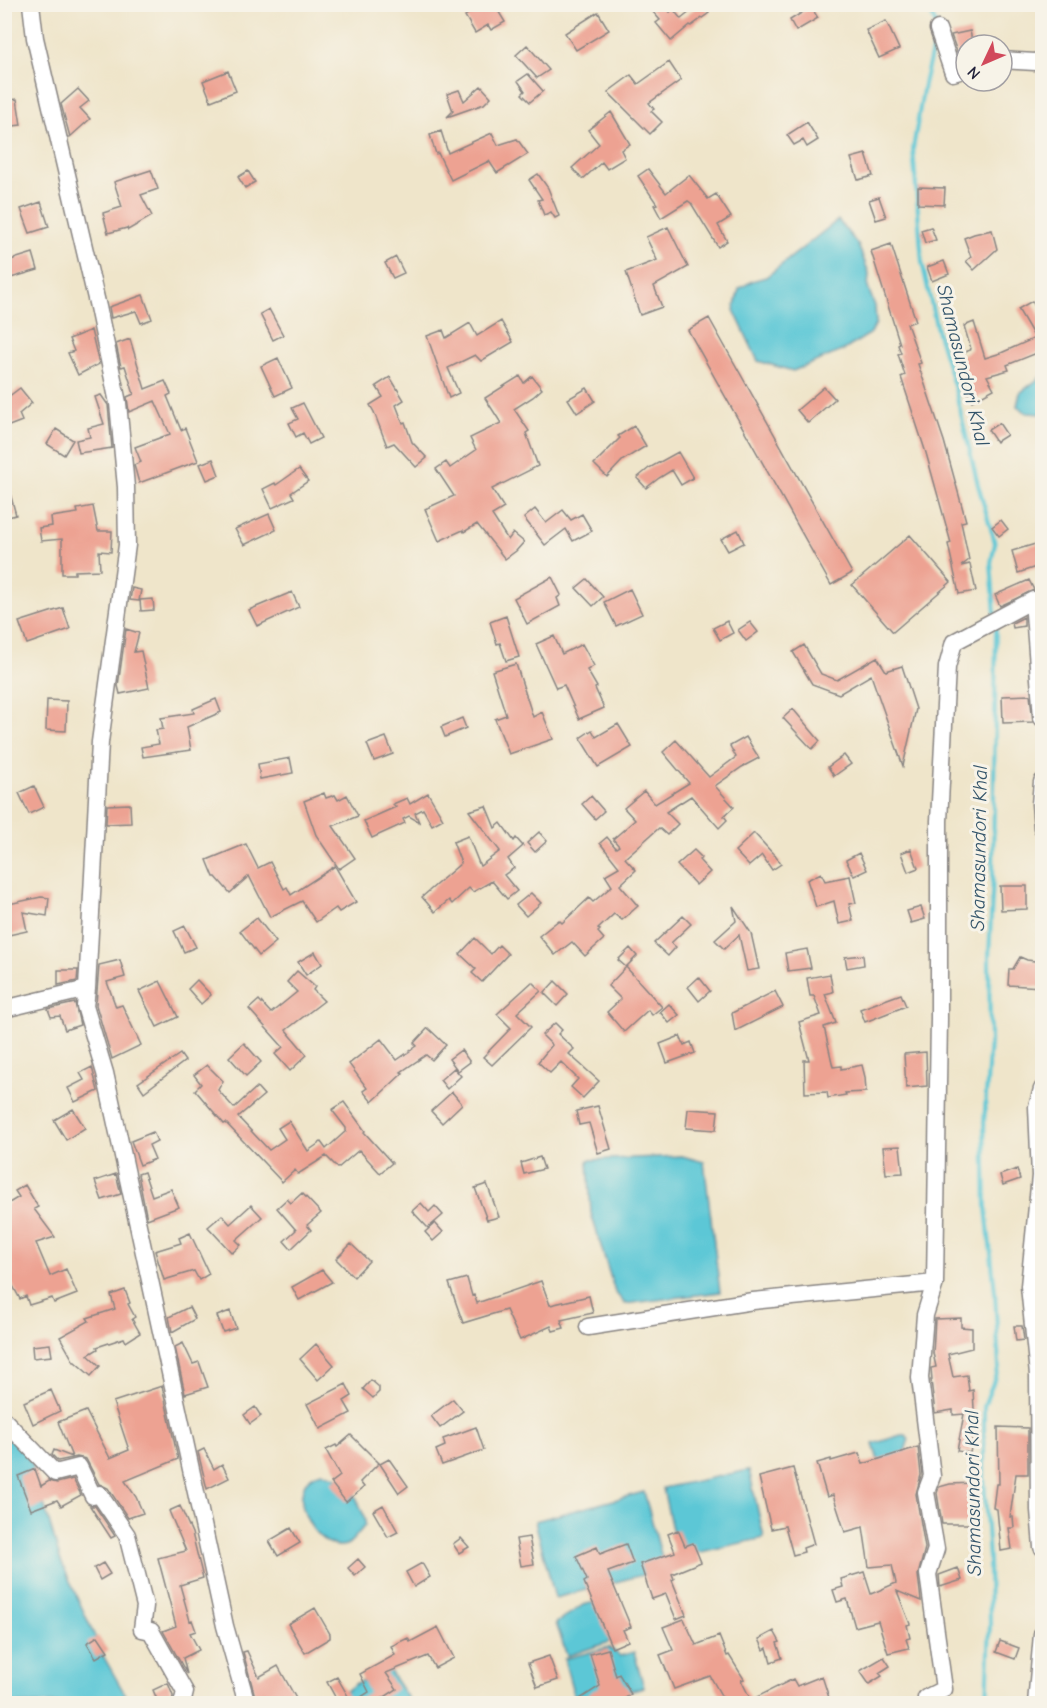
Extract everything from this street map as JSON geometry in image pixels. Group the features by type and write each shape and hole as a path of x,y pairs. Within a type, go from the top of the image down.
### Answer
{"street":[{"path":"31,4 35,38 118,403 126,487 127,545 100,742 85,1006 105,1072 225,1626 247,1704"},
{"path":"938,29 954,73"},
{"path":"1014,61 1035,62 1042,60"},
{"path":"927,1704 926,1698 944,1689 928,1574 936,1549 926,1492 932,1476 921,1378 925,1315 935,1283 939,821 947,668 954,642 1038,598 1042,718"},
{"path":"1042,782 1040,804 1042,828"},
{"path":"4,1009 87,988"},
{"path":"1042,1089 1037,1107 1041,1176 1029,1286 1038,1375 1039,1510 1042,1547"},
{"path":"588,1328 753,1301 935,1283"},
{"path":"4,1420 55,1473 79,1467 93,1496 99,1494 128,1535 145,1606 142,1629 151,1631 185,1692 182,1704"},
{"path":"1036,1704 1042,1634"}],"water":[{"path":"838,220 858,245 869,273 868,288 875,306 876,323 871,333 844,350 793,371 758,361 734,310 739,289 752,281 766,277"},
{"path":"1042,376 1042,414 1027,413 1017,406 1020,393"},
{"path":"682,1156 704,1162 720,1292 625,1304 615,1292 591,1213 588,1160"},
{"path":"5,1433 10,1433 32,1463 60,1559 105,1659 130,1703 5,1704"},
{"path":"906,1435 909,1439 904,1454 879,1463 873,1444"},
{"path":"749,1470 764,1538 678,1557 663,1488"},
{"path":"322,1472 341,1480 350,1487 364,1517 365,1525 346,1545 334,1545 323,1539 313,1529 306,1516 302,1503 303,1489 309,1479"},
{"path":"644,1492 665,1569 555,1598 535,1521"},
{"path":"604,1600 615,1640 567,1656 556,1623 583,1605"},
{"path":"609,1647 620,1656 634,1652 644,1687 576,1703 564,1659"},
{"path":"389,1670 411,1703 350,1703 345,1692 355,1684"}],"building":[{"path":"483,4 494,4 505,22 491,30 488,25 475,33 465,16"},
{"path":"646,4 664,4 670,12 673,9 681,19 700,4 703,4 709,13 671,41 656,23 660,20"},
{"path":"811,7 818,18 796,31 790,20"},
{"path":"598,12 609,30 576,50 565,33"},
{"path":"886,21 899,49 879,58 866,30"},
{"path":"527,45 549,70 537,78 516,55"},
{"path":"669,62 681,80 649,103 654,109 651,111 662,122 650,134 608,92 631,75 638,84"},
{"path":"228,71 236,91 211,101 203,81"},
{"path":"528,74 543,91 530,102 522,94 525,91 518,81"},
{"path":"481,86 491,97 484,104 447,117 453,111 447,94 459,90 464,101"},
{"path":"78,89 89,101 80,108 90,119 70,137 61,104"},
{"path":"17,99 21,125 4,127 4,101"},
{"path":"611,112 630,144 621,150 625,158 607,169 602,162 583,179 572,168 599,144 588,130"},
{"path":"807,122 818,140 807,147 803,140 794,145 787,135"},
{"path":"441,131 448,153 492,133 498,145 517,139 528,154 497,173 489,161 451,180 438,153 436,154 430,135"},
{"path":"866,154 873,176 858,180 851,158"},
{"path":"648,169 666,193 689,175 708,199 716,194 731,217 718,225 727,241 718,247 688,201 661,218 654,205 657,204 638,176"},
{"path":"151,170 158,189 141,195 152,216 128,230 127,228 108,233 103,213 122,207 114,182"},
{"path":"248,171 255,182 245,188 238,177"},
{"path":"538,174 548,188 559,216 555,218 551,212 544,215 538,200 542,199 529,180"},
{"path":"918,187 945,188 944,205 918,204"},
{"path":"879,197 886,217 876,220 869,200"},
{"path":"41,202 49,227 30,233 21,209"},
{"path":"668,227 688,267 654,286 662,307 640,315 626,272 657,260 646,237"},
{"path":"931,227 936,240 925,243 921,230"},
{"path":"992,230 997,249 974,270 966,261 971,257 964,238"},
{"path":"891,244 916,321 907,324 921,363 918,364 944,441 966,521 961,522 969,560 961,566 970,564 976,591 959,594 948,544 951,543 926,453 901,377 905,375 898,354 901,353 898,345 900,344 871,251"},
{"path":"33,253 38,270 4,280 4,262"},
{"path":"396,257 404,273 393,278 385,263"},
{"path":"944,261 949,274 932,281 927,267"},
{"path":"143,295 152,319 141,323 136,311 111,318 109,307"},
{"path":"1032,301 1042,319 1042,351 1007,365 1009,370 987,376 994,389 972,401 962,384 967,381 955,359 971,349 964,326 974,322 985,358 1001,353 1035,338 1018,309"},
{"path":"269,309 283,335 273,340 260,314"},
{"path":"709,318 852,573 831,585 688,330"},
{"path":"501,321 513,342 481,361 475,355 448,368 459,393 449,398 427,336 443,330 446,338 470,323 477,336"},
{"path":"91,330 99,364 78,375 68,353 74,351 69,339"},
{"path":"130,339 145,389 165,381 171,394 167,396 181,430 185,428 198,461 139,483 134,465 141,462 135,447 170,434 155,401 129,412 127,397 134,394 125,366 121,367 116,344"},
{"path":"278,358 292,388 275,396 261,366"},
{"path":"520,376 524,383 532,376 542,389 514,409 529,431 526,433 538,466 492,489 504,508 492,515 508,540 513,533 524,542 505,559 477,524 464,532 463,530 439,541 425,509 454,496 436,469 446,462 450,468 476,450 470,438 501,423 485,398"},
{"path":"390,377 404,400 396,405 403,423 405,422 412,442 427,458 416,467 394,443 387,446 370,405 383,397 376,386"},
{"path":"824,387 835,399 808,423 797,410"},
{"path":"20,388 32,403 19,414 22,421 4,428 4,400"},
{"path":"587,388 595,401 577,413 568,399"},
{"path":"101,395 108,405 112,448 79,453 76,440 90,437 88,428 104,424 95,397"},
{"path":"303,403 321,438 309,444 303,433 296,437 289,423 298,419 292,408"},
{"path":"999,423 1007,435 996,442 988,430"},
{"path":"634,426 646,446 623,460 607,477 594,464 620,438 618,436"},
{"path":"56,429 73,440 64,455 47,444"},
{"path":"678,452 693,478 681,485 672,470 646,488 637,478 649,468"},
{"path":"213,459 219,475 207,480 200,464"},
{"path":"299,469 308,481 291,493 294,498 272,508 263,489 275,483 276,485"},
{"path":"8,486 16,515 4,518 4,487"},
{"path":"93,506 98,531 112,531 111,552 99,551 100,570 62,574 62,539 41,541 39,528 52,526 51,517 78,513 77,509"},
{"path":"535,509 546,523 563,510 571,520 582,514 592,531 573,541 566,529 545,545 524,518"},
{"path":"269,514 276,530 244,545 235,529"},
{"path":"1001,520 1008,529 999,536 992,527"},
{"path":"738,530 744,543 728,551 721,539"},
{"path":"910,535 951,582 893,632 852,585"},
{"path":"1042,542 1042,565 1018,573 1012,551"},
{"path":"552,577 561,595 557,598 560,606 527,624 514,598"},
{"path":"587,579 603,597 593,606 576,588"},
{"path":"1029,580 1034,590 1000,606 995,595"},
{"path":"132,588 141,590 139,601 130,600"},
{"path":"630,589 642,614 616,626 604,602"},
{"path":"292,592 299,607 257,626 249,610"},
{"path":"153,599 154,610 141,611 140,600"},
{"path":"63,608 70,629 27,644 19,622"},
{"path":"506,616 519,657 506,661 500,643 497,644 490,622"},
{"path":"1024,617 1024,626 1013,628 1012,623"},
{"path":"727,621 733,633 720,640 713,628"},
{"path":"750,622 758,632 746,641 738,630"},
{"path":"126,629 139,633 134,652 141,651 149,688 120,694 118,686"},
{"path":"554,636 562,654 582,644 594,666 587,670 597,687 595,688 604,708 579,719 564,685 556,688 536,644"},
{"path":"804,645 821,674 837,680 877,657 886,671 902,666 916,709 903,766 871,675 839,694 812,684 793,652"},
{"path":"516,664 533,717 542,712 553,739 509,754 495,719 506,715 492,671"},
{"path":"1030,695 1033,722 1003,723 1002,696"},
{"path":"216,699 221,712 187,727 191,750 143,757 141,747 159,744 156,730 163,729 161,718 194,713 193,709"},
{"path":"47,700 67,701 66,731 46,730"},
{"path":"793,709 820,741 812,749 783,718"},
{"path":"462,718 466,728 445,737 441,727"},
{"path":"618,724 632,747 598,767 580,738 592,730 596,737"},
{"path":"386,737 393,754 374,761 367,744"},
{"path":"746,737 759,758 715,786 734,807 724,816 727,820 719,828 691,796 666,812 678,824 667,835 659,828 625,858 636,870 620,885 638,906 622,920 614,914 598,929 604,939 585,956 572,942 555,955 539,936 559,920 562,923 589,898 593,902 612,886 605,875 619,867 600,843 607,837 616,848 619,846 613,839 635,820 624,808 644,791 655,804 689,783 663,752 676,740 709,777 736,757 730,746"},
{"path":"844,755 851,764 834,776 828,767"},
{"path":"290,758 293,773 260,779 258,764"},
{"path":"34,786 44,807 29,814 19,793"},
{"path":"324,793 326,798 335,795 338,800 347,795 358,816 333,826 355,858 339,869 316,835 304,801"},
{"path":"428,793 443,819 432,825 423,809 415,813 419,822 409,816 403,819 405,823 372,838 364,821 396,807 393,804 407,798 410,804"},
{"path":"591,796 604,811 595,819 582,804"},
{"path":"130,804 131,823 106,824 107,805"},
{"path":"486,806 495,828 501,823 514,841 516,838 523,846 508,859 514,868 504,875 517,891 507,899 492,881 473,892 469,888 452,904 449,900 435,912 422,897 461,863 453,842 468,836 480,866 500,851 469,811"},
{"path":"539,832 547,841 535,852 527,843"},
{"path":"754,833 781,864 772,870 762,855 749,866 735,851"},
{"path":"246,844 258,868 270,862 284,889 287,887 291,895 335,866 356,902 339,912 336,908 316,922 302,901 270,917 249,876 230,893 214,877 207,860"},
{"path":"911,849 918,868 908,872 901,853"},
{"path":"694,850 702,858 699,860 710,872 696,885 677,865"},
{"path":"859,853 867,870 854,876 846,860"},
{"path":"821,873 825,881 850,876 856,903 849,904 853,921 839,924 834,901 816,907 807,880"},
{"path":"1000,886 1027,886 1027,909 1001,910"},
{"path":"531,893 541,903 526,916 516,905"},
{"path":"41,897 49,898 47,916 23,912 27,931 4,936 4,905"},
{"path":"733,906 751,933 759,969 747,971 739,935 724,949 715,940 736,921"},
{"path":"921,907 925,919 911,923 907,911"},
{"path":"683,916 691,924 671,943 676,947 668,956 654,943"},
{"path":"257,918 276,942 259,956 240,931"},
{"path":"185,926 196,947 184,952 174,931"},
{"path":"475,938 491,954 499,945 508,954 482,982 472,973 476,969 460,954"},
{"path":"630,948 637,956 626,967 618,960"},
{"path":"807,949 811,968 788,971 785,953"},
{"path":"315,952 322,964 306,975 298,962"},
{"path":"863,955 864,965 847,968 845,957"},
{"path":"1020,957 1042,962 1041,987 1008,985 1009,969 1013,969"},
{"path":"120,960 125,977 107,982 116,1007 122,1005 141,1045 112,1059 96,1005 99,965"},
{"path":"626,967 662,1007 652,1015 648,1010 624,1032 607,1012 621,999 608,986"},
{"path":"58,970 78,970 77,981 58,985"},
{"path":"297,971 315,987 313,990 324,1001 286,1030 307,1055 290,1071 275,1054 283,1047 249,1009 259,1000 271,1013 297,992 287,982"},
{"path":"830,974 833,992 825,994 836,1023 824,1027 833,1067 841,1066 841,1069 862,1065 866,1092 845,1093 846,1095 828,1098 827,1092 805,1093 804,1060 809,1060 799,1022 821,1015 814,996 810,996 807,978"},
{"path":"699,977 710,991 699,1001 688,987"},
{"path":"197,980 211,995 201,1004 188,989"},
{"path":"160,981 178,1017 157,1027 139,991"},
{"path":"555,981 568,994 557,1006 544,993"},
{"path":"532,982 541,991 517,1013 531,1027 492,1065 483,1057 511,1028 497,1014"},
{"path":"775,991 783,1007 735,1031 732,1013"},
{"path":"901,994 906,1006 865,1022 860,1009"},
{"path":"75,1003 80,1025 65,1030 60,1016 51,1017 48,1009"},
{"path":"669,1004 679,1015 669,1023 660,1012"},
{"path":"555,1023 562,1030 558,1034 574,1049 569,1054 599,1081 583,1098 571,1087 578,1079 561,1062 550,1073 538,1062 552,1045 542,1035"},
{"path":"428,1028 446,1045 432,1060 426,1055 401,1072 403,1073 372,1102 363,1091 367,1088 349,1064 381,1039 397,1060 417,1046 414,1043"},
{"path":"680,1036 684,1045 691,1042 695,1053 667,1063 660,1044"},
{"path":"244,1043 261,1062 246,1076 229,1057"},
{"path":"461,1050 470,1062 458,1071 449,1059"},
{"path":"926,1052 927,1086 906,1088 904,1054"},
{"path":"180,1054 185,1061 144,1092 138,1083"},
{"path":"207,1065 223,1081 218,1090 234,1108 257,1087 264,1095 238,1117 269,1150 285,1139 278,1128 289,1121 308,1151 321,1142 326,1149 346,1131 332,1110 344,1102 364,1132 392,1163 380,1173 359,1150 338,1168 326,1156 298,1174 295,1170 282,1182 226,1123 224,1124 195,1090 201,1084 194,1075"},
{"path":"92,1067 98,1091 75,1102 68,1088 84,1080 80,1073"},
{"path":"454,1068 461,1076 447,1089 440,1080"},
{"path":"452,1092 462,1104 442,1123 431,1111"},
{"path":"598,1106 611,1149 598,1153 589,1123 579,1125 576,1111"},
{"path":"73,1109 85,1128 66,1140 54,1120"},
{"path":"688,1109 718,1111 716,1130 686,1128"},
{"path":"153,1132 157,1141 149,1145 155,1159 140,1165 131,1141"},
{"path":"900,1146 903,1173 886,1174 883,1147"},
{"path":"540,1157 544,1169 524,1174 521,1163"},
{"path":"1017,1169 1020,1179 1003,1185 1000,1175"},
{"path":"144,1172 152,1196 171,1189 179,1207 147,1219 138,1174"},
{"path":"116,1174 121,1194 102,1200 95,1181"},
{"path":"487,1184 499,1217 487,1220 475,1188"},
{"path":"25,1185 38,1207 34,1209 55,1237 36,1243 50,1276 66,1269 77,1294 54,1303 52,1298 29,1305 26,1296 20,1299 4,1269 4,1206 19,1197 15,1191"},
{"path":"302,1193 321,1213 307,1225 311,1230 291,1249 284,1241 296,1230 277,1208 287,1199 291,1203"},
{"path":"421,1203 429,1212 435,1206 443,1215 428,1228 412,1211"},
{"path":"251,1205 262,1217 236,1240 241,1245 232,1253 208,1227 222,1215 230,1224"},
{"path":"435,1223 443,1232 433,1241 425,1232"},
{"path":"190,1233 209,1274 199,1280 194,1271 164,1280 155,1251 181,1243 179,1238"},
{"path":"351,1244 369,1261 354,1277 336,1259"},
{"path":"322,1270 332,1282 299,1300 292,1287"},
{"path":"467,1278 472,1296 474,1295 477,1303 541,1281 550,1305 589,1296 593,1313 561,1320 564,1328 553,1331 551,1326 520,1340 506,1310 463,1323 449,1283"},
{"path":"125,1290 130,1303 128,1304 135,1317 132,1319 140,1333 126,1342 124,1338 97,1347 98,1349 88,1355 100,1366 91,1376 74,1362 60,1337 89,1321 87,1318 115,1309 111,1295"},
{"path":"189,1307 195,1319 172,1332 169,1317"},
{"path":"230,1311 236,1328 223,1332 217,1316"},
{"path":"961,1318 961,1327 972,1328 972,1348 948,1354 953,1377 967,1375 969,1391 973,1390 975,1428 970,1453 957,1451 964,1414 953,1415 953,1410 935,1413 931,1380 931,1368 936,1367 933,1353 935,1319"},
{"path":"1014,1326 1022,1326 1024,1340 1016,1341"},
{"path":"183,1343 193,1364 199,1362 208,1387 185,1394 175,1347"},
{"path":"50,1344 52,1356 33,1358 32,1346"},
{"path":"316,1344 334,1365 318,1380 300,1359"},
{"path":"371,1380 379,1387 379,1392 373,1398 363,1389"},
{"path":"346,1384 352,1396 344,1401 351,1413 320,1429 307,1404"},
{"path":"162,1386 178,1459 125,1481 143,1513 128,1518 108,1488 99,1484 86,1459 77,1457 58,1461 52,1455 54,1450 72,1457 58,1422 86,1411 110,1458 129,1450 113,1402"},
{"path":"51,1390 60,1411 33,1424 24,1402"},
{"path":"453,1399 463,1411 440,1428 431,1416"},
{"path":"255,1407 261,1416 250,1424 244,1415"},
{"path":"476,1427 484,1450 442,1465 436,1450 445,1446 443,1439"},
{"path":"998,1427 1028,1428 1028,1474 1016,1474 1010,1517 1013,1517 1014,1528 1009,1528 1012,1549 1001,1551 997,1509 993,1508 996,1484 999,1484"},
{"path":"351,1435 379,1463 360,1482 364,1487 346,1502 331,1483 340,1476 326,1450 336,1445 337,1447"},
{"path":"918,1447 921,1475 916,1494 925,1548 918,1575 921,1601 897,1591 910,1624 907,1625 910,1638 906,1639 909,1648 888,1653 878,1621 855,1627 847,1599 837,1602 833,1590 843,1587 841,1579 864,1572 871,1594 896,1583 892,1565 869,1567 863,1527 845,1532 833,1495 827,1497 817,1463 859,1453 863,1464"},
{"path":"204,1449 214,1469 222,1464 229,1478 207,1489 198,1452"},
{"path":"389,1459 408,1486 399,1493 380,1464"},
{"path":"793,1468 814,1544 803,1548 804,1552 793,1555 785,1526 771,1529 759,1477"},
{"path":"35,1469 41,1486 49,1481 57,1483 73,1479 81,1495 61,1506 57,1500 31,1510 18,1476"},
{"path":"973,1483 974,1495 969,1495 970,1524 942,1524 937,1493 939,1487"},
{"path":"383,1505 398,1532 388,1537 373,1511"},
{"path":"90,1506 95,1506 115,1536 111,1538"},
{"path":"180,1506 192,1533 203,1578 180,1585 190,1621 192,1620 196,1631 190,1633 199,1650 183,1658 187,1674 163,1631 176,1626 158,1558 186,1551 169,1511"},
{"path":"291,1528 300,1543 278,1556 269,1541"},
{"path":"678,1530 685,1546 693,1543 701,1562 672,1574 674,1579 672,1580 686,1615 676,1619 666,1594 652,1599 640,1564 675,1552 668,1534"},
{"path":"529,1537 534,1564 521,1566 516,1539"},
{"path":"461,1538 469,1547 459,1553 453,1544"},
{"path":"626,1544 633,1563 608,1572 631,1627 623,1630 628,1641 612,1648 584,1582 587,1580 576,1556 597,1547 600,1554"},
{"path":"358,1559 365,1567 355,1576 348,1568"},
{"path":"103,1563 110,1574 100,1580 94,1568"},
{"path":"422,1563 430,1577 414,1587 406,1572"},
{"path":"958,1568 962,1580 940,1587 939,1575"},
{"path":"315,1608 330,1638 305,1653 288,1624"},
{"path":"684,1619 696,1645 719,1636 727,1656 729,1655 744,1679 741,1680 751,1700 793,1679 797,1686 822,1676 831,1704 726,1704 710,1676 674,1689 660,1655 673,1650 663,1627"},
{"path":"438,1627 454,1658 435,1668 428,1656 386,1673 397,1689 374,1704 339,1704 327,1682 337,1677 352,1703 369,1692 360,1674 395,1655 391,1646 408,1638 410,1642"},
{"path":"774,1631 780,1642 777,1643 782,1658 771,1662 767,1648 764,1650 759,1639"},
{"path":"98,1636 108,1651 96,1658 87,1643"},
{"path":"1000,1641 1019,1648 1015,1659 996,1652"},
{"path":"608,1649 616,1676 619,1674 631,1694 617,1704 572,1704 600,1686 590,1654"},
{"path":"247,1651 259,1677 278,1666 299,1704 257,1704 243,1652"},
{"path":"549,1656 558,1680 537,1687 528,1663"},
{"path":"884,1657 890,1666 879,1673 882,1676 869,1684 860,1671"},
{"path":"168,1683 173,1696 172,1704 159,1704 153,1690"}],"waterway":[{"name":"Shamasundori Khal","path":"927,4 936,25"},
{"name":"Shamasundori Khal","path":"935,38 924,84 913,149 922,262 937,330 955,389 978,485 995,543 991,563 995,615"},
{"name":"Shamasundori Khal","path":"987,1704 990,1624 984,1479 984,1406 999,1367 995,1292 986,1208 984,1123 990,1041 989,957 993,876 996,625"}]}
